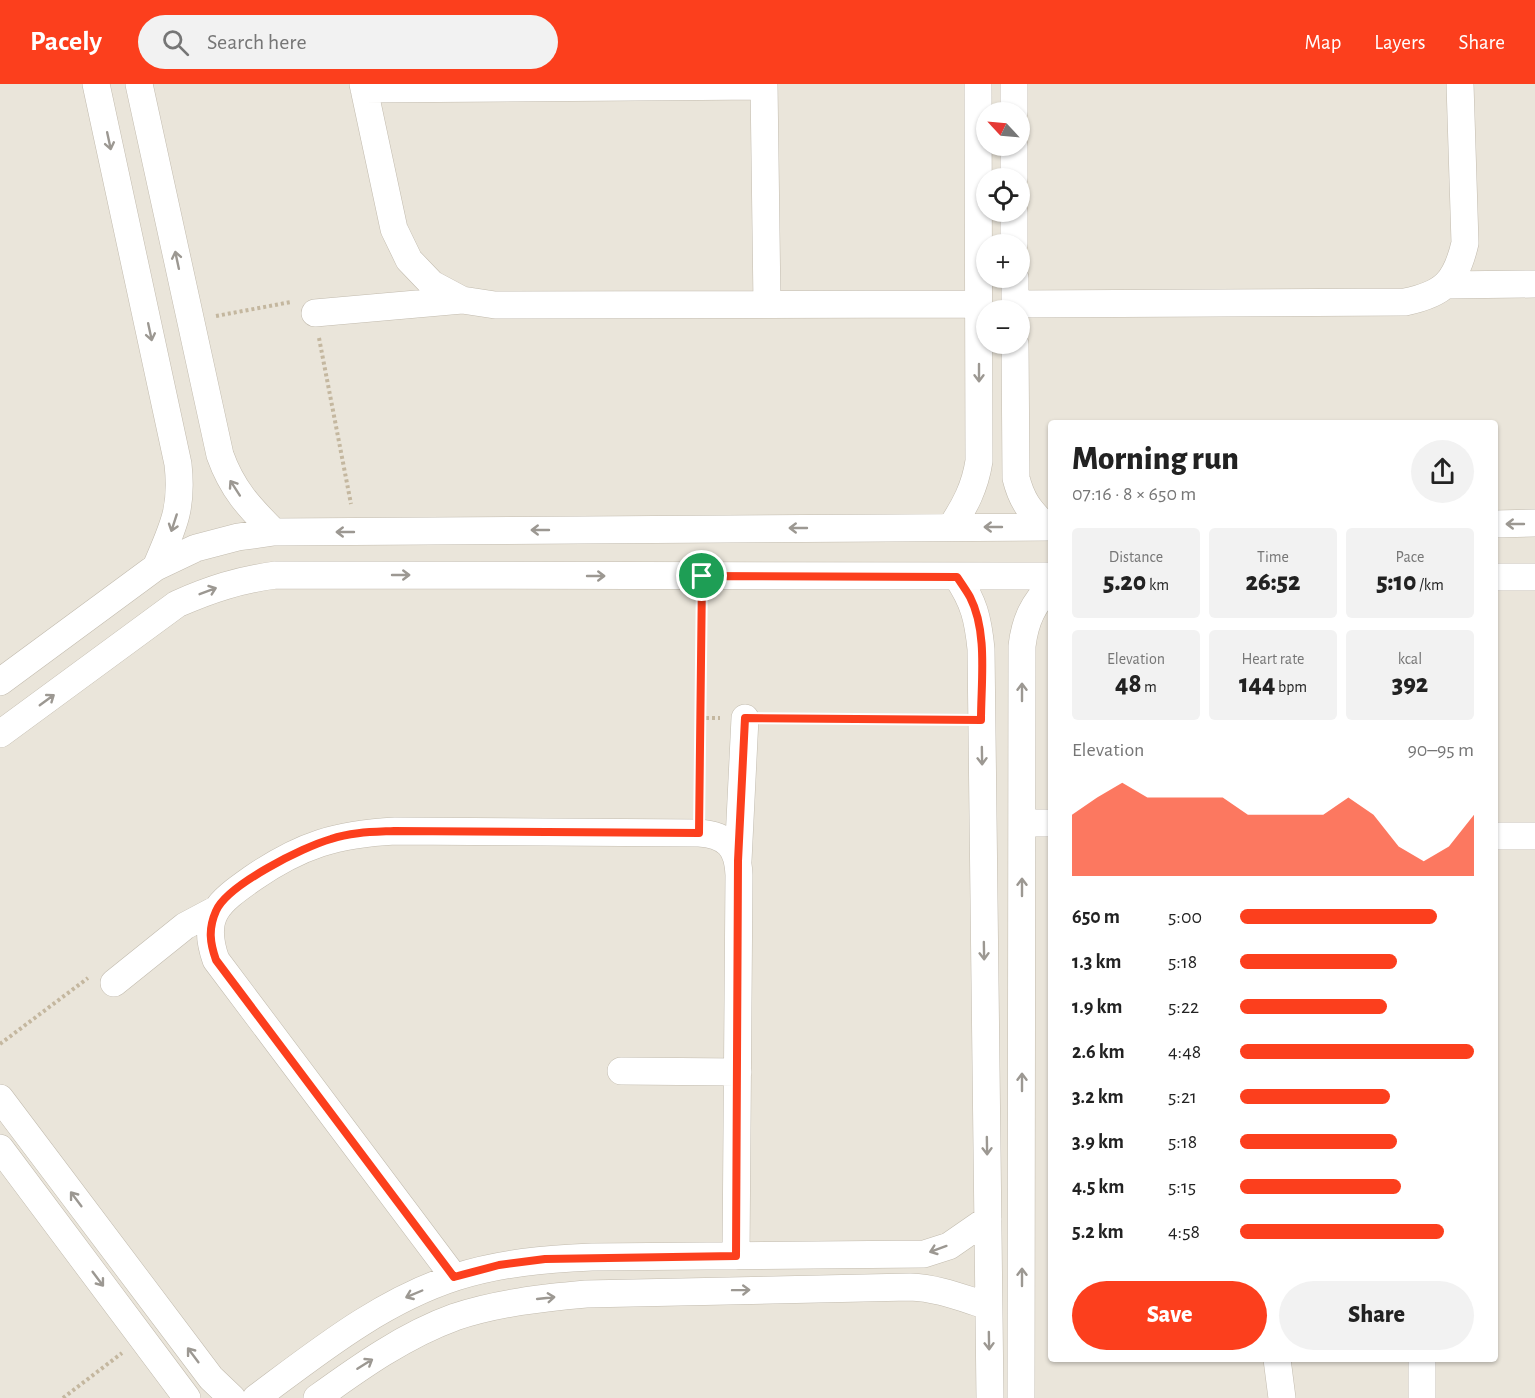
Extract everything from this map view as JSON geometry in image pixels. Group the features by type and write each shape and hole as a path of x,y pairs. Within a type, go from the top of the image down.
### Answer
{"street":[{"path":"96,84 178,464 179,505 174,525 156,567"},
{"path":"139,84 220,455 226,474 236,491 274,532"},
{"path":"978,84 979,300"},
{"path":"1014,84 1014,102"},
{"path":"1015,297 1405,302 1428,298 1447,285 1460,266 1465,243 1461,84"},
{"path":"462,300 432,285 409,260 394,230 364,86 764,85 767,304"},
{"path":"1447,285 1535,284"},
{"path":"315,313 462,300 495,305 976,304"},
{"path":"951,527 972,491 979,461 979,354"},
{"path":"1014,354 1016,478 1026,507 1048,526"},
{"path":"979,461 1014,463"},
{"path":"1498,524 1535,523"},
{"path":"0,682 156,567 196,548 238,537 274,532 1048,527"},
{"path":"498,530 499,576"},
{"path":"0,734 177,604 208,590 241,580 276,575 1048,576"},
{"path":"957,577 970,596 976,613 981,649 990,1398"},
{"path":"1498,577 1535,577"},
{"path":"1021,1398 1022,646 1024,627 1032,609 1048,590"},
{"path":"736,1256 738,861 745,718"},
{"path":"1022,823 1048,823"},
{"path":"114,983 185,926 217,909 229,896 275,863 303,848 332,838 363,832 394,831 699,833 712,834 724,839 733,849 738,861"},
{"path":"1498,836 1535,836"},
{"path":"217,909 210,926 210,943 216,960 454,1277"},
{"path":"621,1071 738,1072"},
{"path":"0,1098 210,1378 232,1398"},
{"path":"0,1148 187,1398"},
{"path":"256,1398 343,1334 397,1301 454,1277 499,1265 545,1259 924,1254 949,1246 988,1219"},
{"path":"318,1398 361,1366 408,1339 454,1318 491,1307 532,1299 586,1294 910,1287 946,1292 988,1306"},
{"path":"1277,1362 1282,1398"},
{"path":"1422,1362 1422,1398"}],"path":[{"path":"190,320 306,300 313,303 356,531"},
{"path":"699,833 702,576"},
{"path":"700,718 981,720"},
{"path":"0,1044 92,974 100,976 107,983 114,983"},
{"path":"63,1398 142,1337"}],"shaded area":[{"path":"0,84 1535,84 1535,1398 0,1398"}],"route":[{"path":"702,576 957,577 970,596 979,630 981,720 745,718 738,861 736,1256 545,1259 499,1265 454,1277 216,960 210,943 210,926 217,909 229,896 275,863 303,848 332,838 363,832 699,833 702,576"}]}
